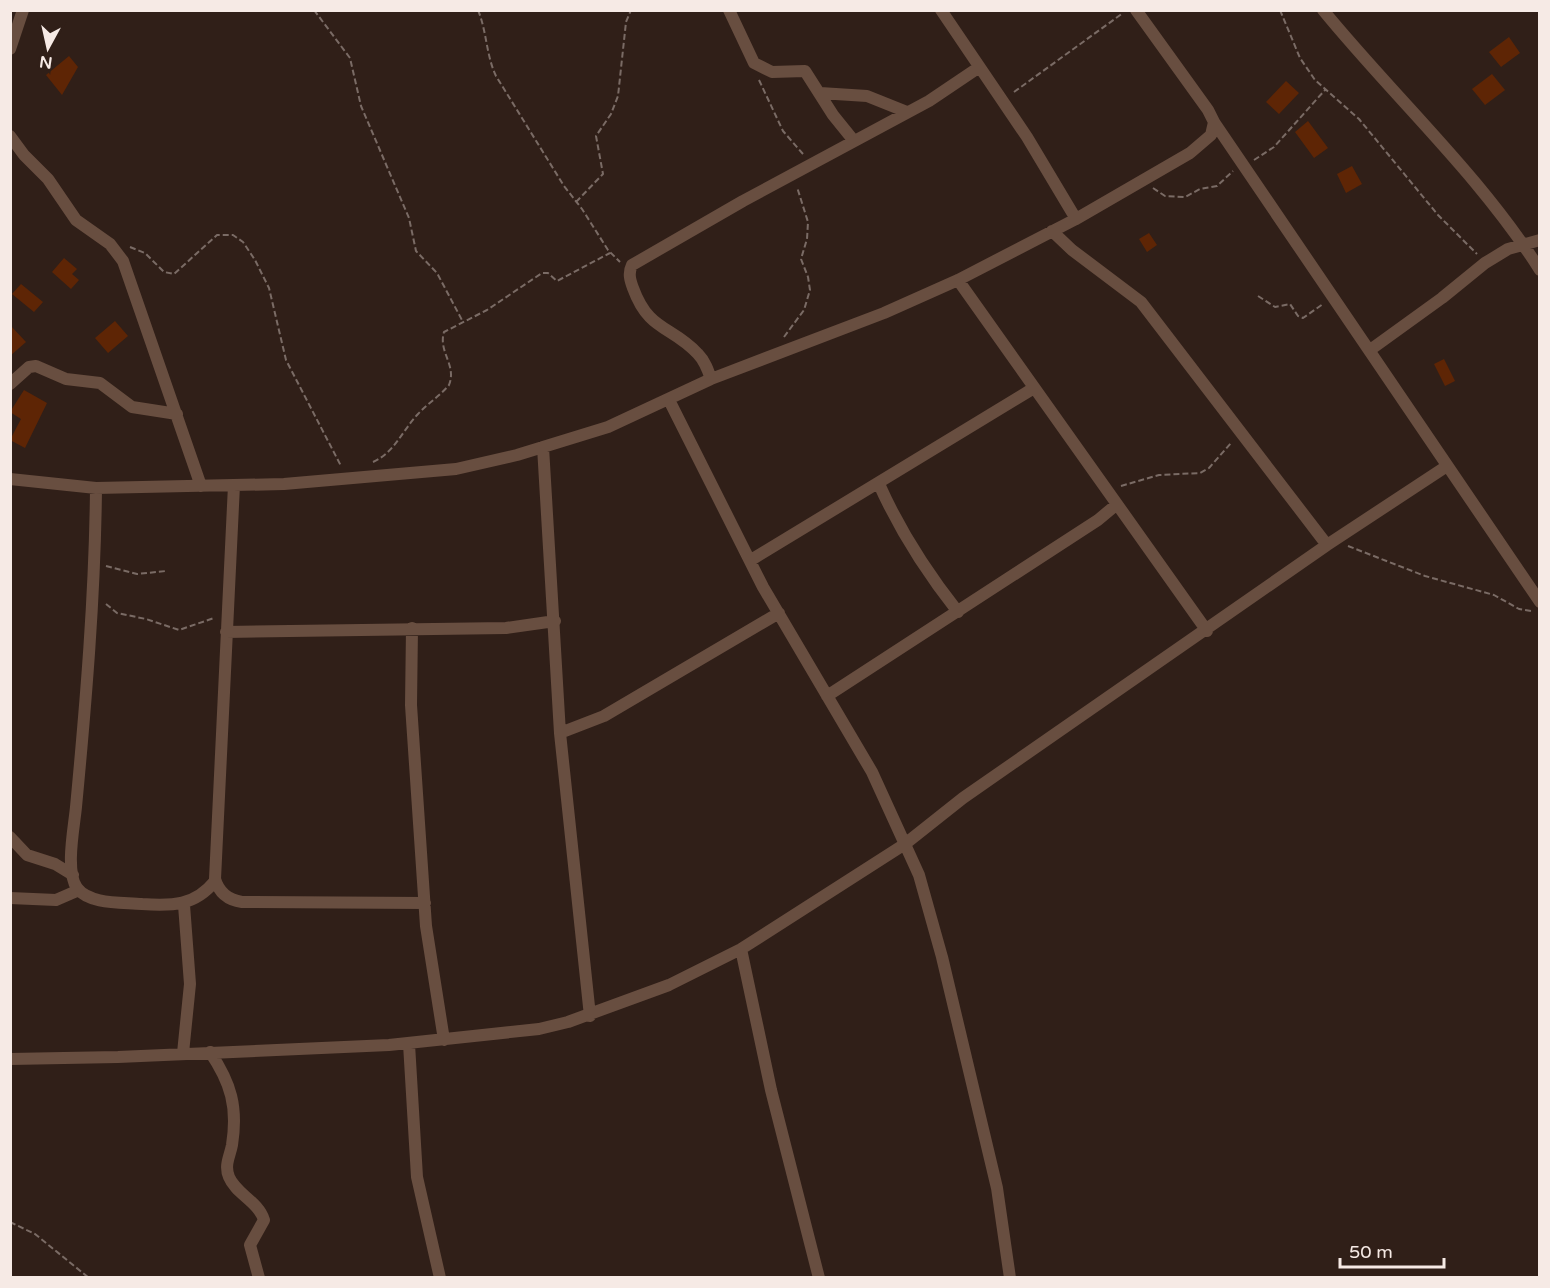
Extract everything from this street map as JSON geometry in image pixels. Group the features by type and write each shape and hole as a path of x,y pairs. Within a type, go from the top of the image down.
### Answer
{"street":[{"path":"10,49 22,10"},
{"path":"729,10 754,63 772,72 805,71 833,115 854,141"},
{"path":"941,10 978,69 1028,137 1076,219"},
{"path":"1136,10 1209,110 1214,122 1370,350 1537,606"},
{"path":"1323,10 1467,172 1523,243 1539,270"},
{"path":"711,379 704,361 697,352 659,327 645,313 630,279 630,268 647,255 907,112 978,69"},
{"path":"820,93 867,96 907,112"},
{"path":"10,479 96,488 201,486 352,478 480,466 608,427 711,379 884,313 958,280 1148,179 1203,143 1211,135 1214,122"},
{"path":"10,136 24,155 48,179 76,220 112,247 127,268 201,486"},
{"path":"1052,231 1072,250 1141,302 1240,432 1330,544"},
{"path":"1370,350 1443,298 1485,263 1523,243 1539,240"},
{"path":"958,280 1207,630"},
{"path":"10,384 24,370 36,366 66,379 100,383 132,407 177,414"},
{"path":"751,560 1034,388"},
{"path":"669,400 779,613 872,772 919,874 942,957 997,1188 1010,1278"},
{"path":"543,447 547,546 555,621 560,733 590,1016"},
{"path":"10,1059 409,1044 538,1029 590,1016 669,985 741,949 905,844 963,798 1330,544 1447,466"},
{"path":"879,484 888,504 939,588 958,612"},
{"path":"234,485 215,881 218,889 228,898 242,902 425,903"},
{"path":"96,488 82,743 71,854 73,875 79,890 96,899 113,902 184,905 201,896 215,881"},
{"path":"827,696 1098,520 1116,505"},
{"path":"560,733 604,716 779,613"},
{"path":"226,632 506,628 555,621"},
{"path":"412,628 414,752 426,927 444,1040"},
{"path":"10,837 27,855 55,864 73,875"},
{"path":"10,898 56,900 79,890"},
{"path":"183,1053 190,984 184,905"},
{"path":"741,949 771,1090 819,1278"},
{"path":"409,1044 417,1178 440,1278"},
{"path":"210,1052 229,1083 234,1129 227,1161 229,1178 256,1206 264,1220 250,1245 259,1278"}],"path":[{"path":"314,10 350,58 361,106 409,218 416,251 436,273 463,322"},
{"path":"477,10 487,37 488,59 496,76 610,253 630,268"},
{"path":"576,202 603,174 596,136 611,114 618,96 626,22 631,10"},
{"path":"1002,101 1127,10"},
{"path":"1280,10 1300,58 1315,80 1359,119 1438,215 1485,263"},
{"path":"754,63 757,76 770,97 783,131 804,154 798,171 808,222 807,239 801,259 810,290 804,309 788,330 775,356"},
{"path":"1148,179 1157,193 1185,197 1200,189 1217,186 1243,165 1274,147 1325,90"},
{"path":"112,247 139,250 154,259 164,272 174,274 217,235 233,236 243,242 269,288 286,360 322,434 352,478 393,449 401,433 449,385 451,368 442,348 444,332 542,273 548,273 557,281 610,253"},
{"path":"1258,296 1275,306 1290,304 1298,316 1303,318 1333,297"},
{"path":"1107,492 1159,475 1200,473 1217,459 1240,432"},
{"path":"1330,544 1352,547 1425,576 1494,595 1519,609 1537,606"},
{"path":"92,561 137,574 166,571"},
{"path":"91,595 99,598 117,613 146,619 174,630 184,629 209,618 226,617"},
{"path":"10,1222 35,1234 89,1278"}],"building":[{"path":"1509,37 1520,53 1501,67 1489,52"},
{"path":"69,56 78,67 62,95 46,75"},
{"path":"1492,74 1505,90 1485,105 1472,89"},
{"path":"1286,81 1299,93 1279,114 1266,102"},
{"path":"1308,121 1328,148 1314,158 1295,132"},
{"path":"1352,166 1362,184 1346,193 1337,174"},
{"path":"1149,233 1157,245 1147,252 1139,239"},
{"path":"64,258 77,269 72,274 79,280 71,289 52,272"},
{"path":"21,284 43,302 34,312 12,294"},
{"path":"115,321 128,336 108,353 95,338"},
{"path":"10,325 26,342 10,356"},
{"path":"1444,359 1455,381 1445,386 1434,364"},
{"path":"24,390 47,403 25,448 10,440 21,419 10,412"}]}
